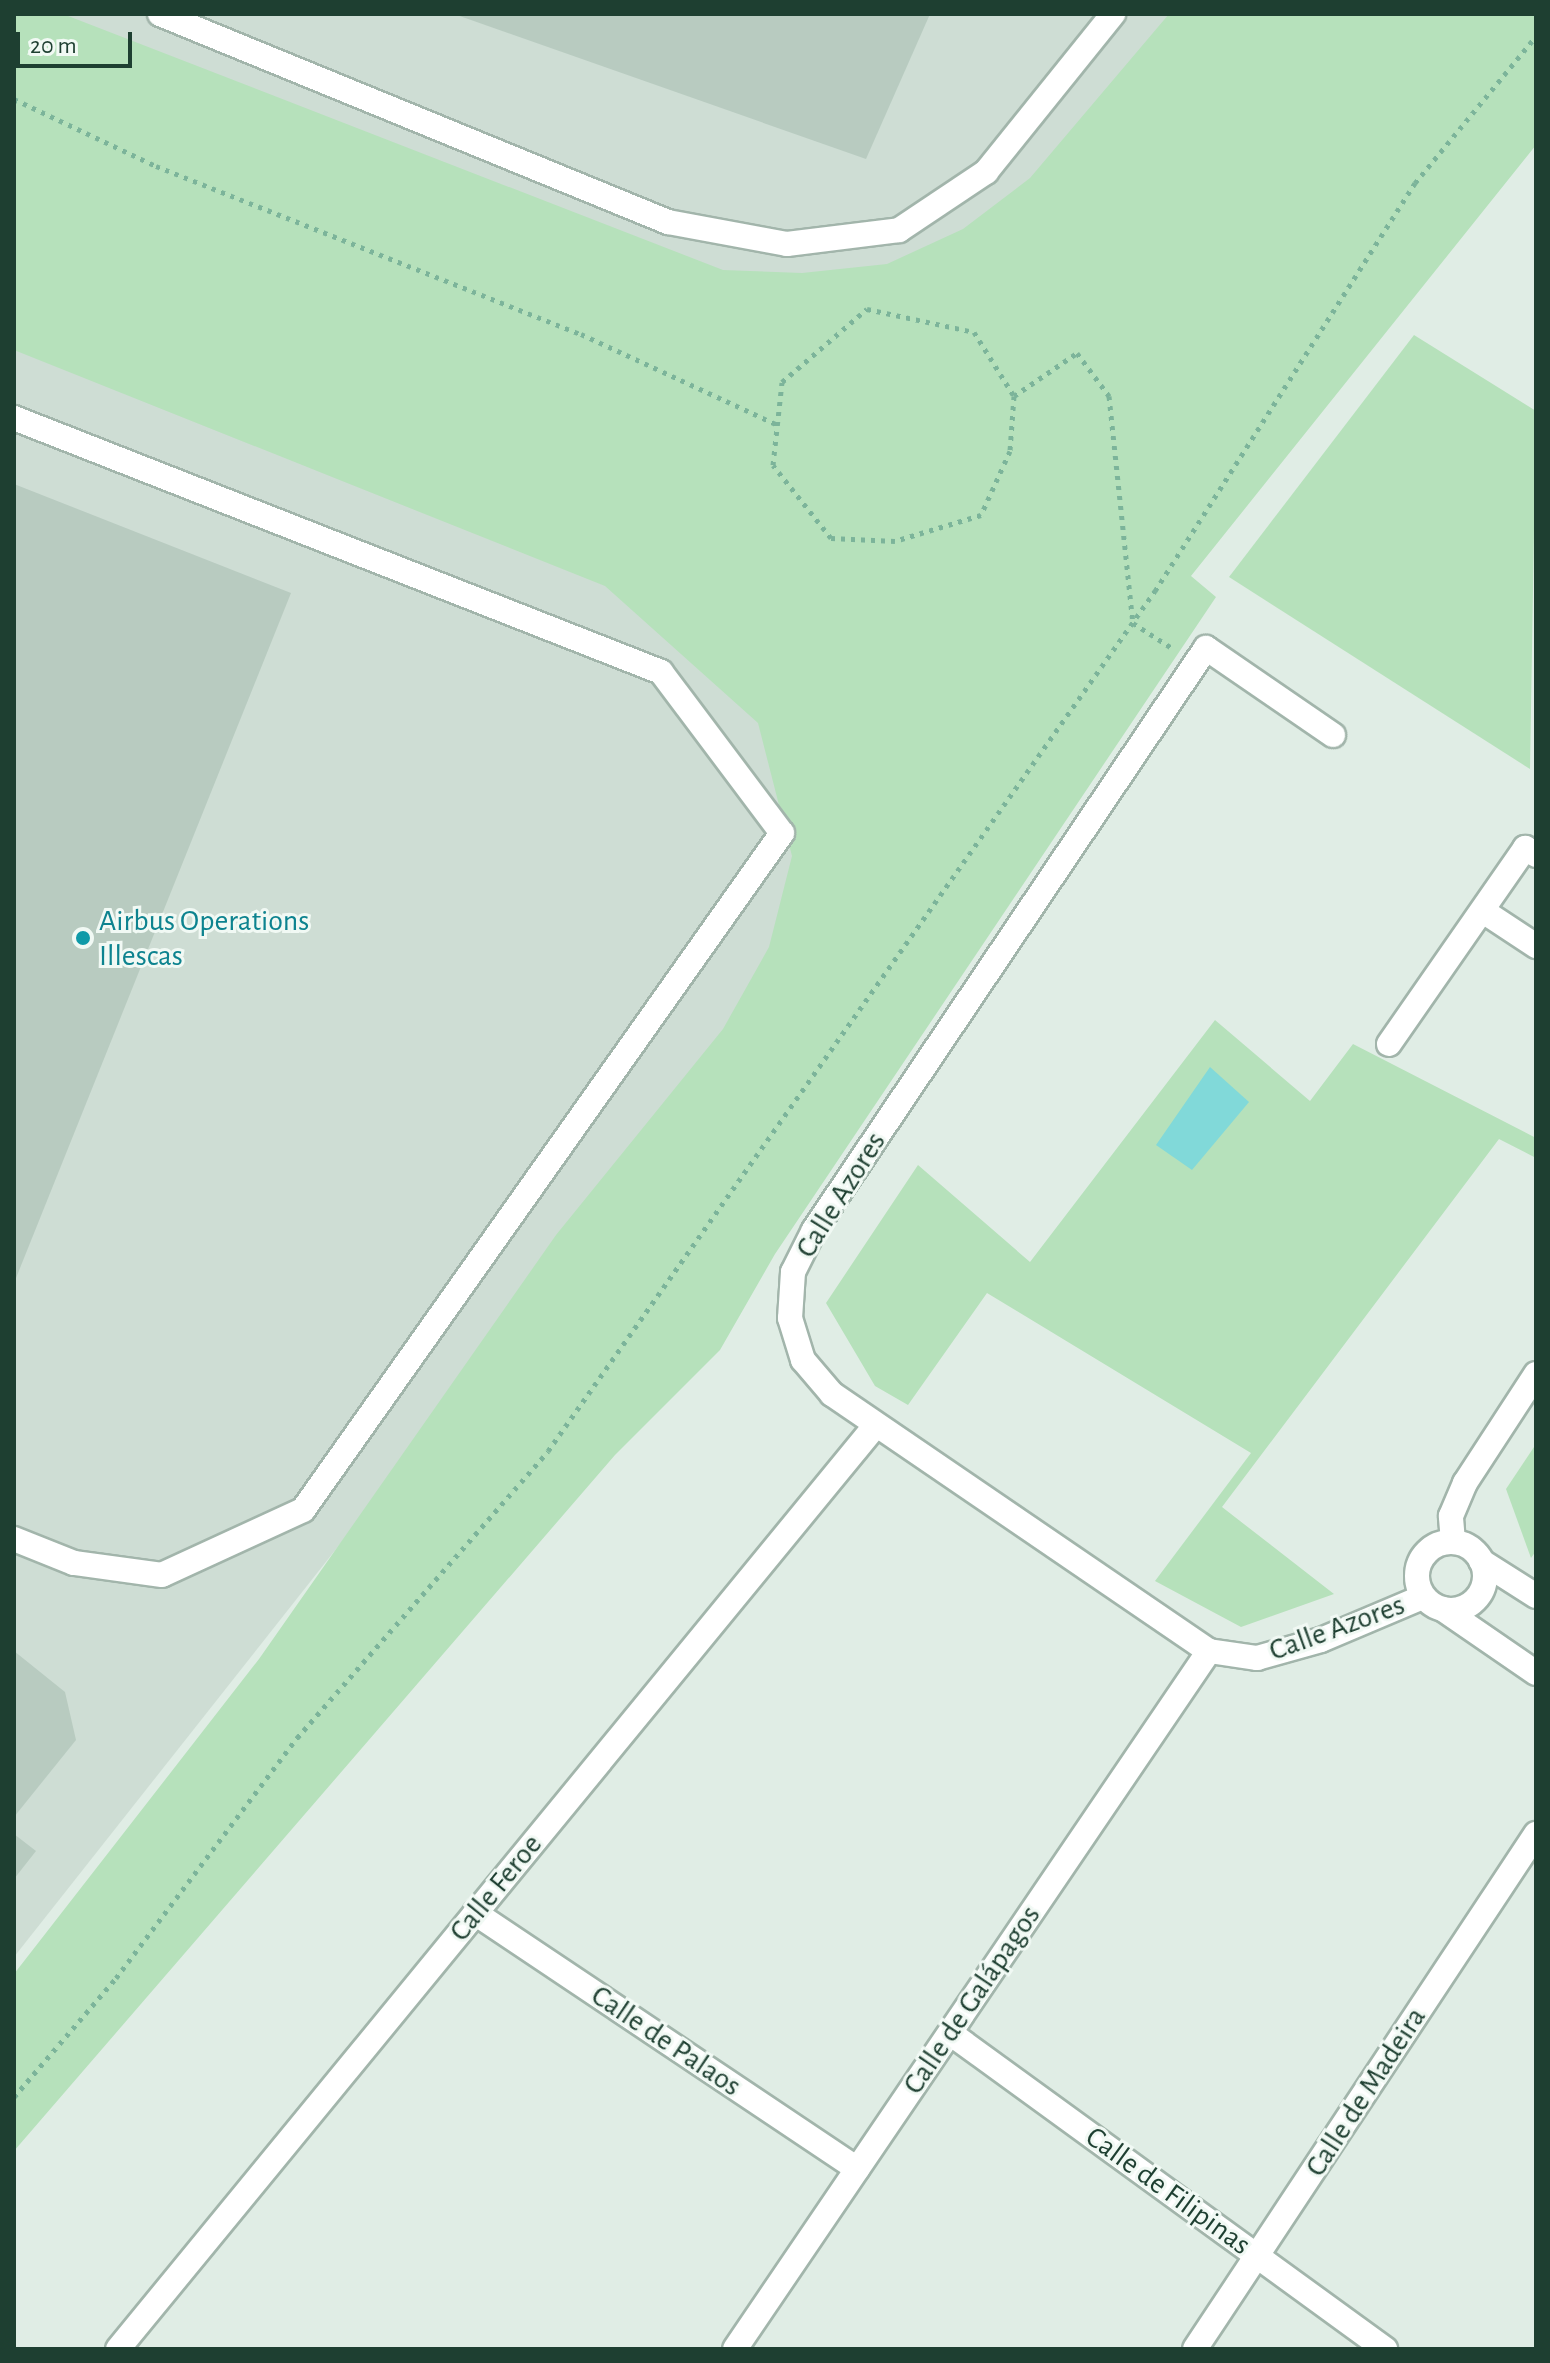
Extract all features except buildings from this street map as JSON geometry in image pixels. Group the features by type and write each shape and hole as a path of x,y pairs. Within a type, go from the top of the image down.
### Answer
{"street":[{"path":"160,14 668,222 787,244 899,230 986,172 1113,14"},
{"path":"14,418 661,672 782,833 303,1510 162,1575 74,1563 14,1539"},
{"path":"1196,663 1206,648 1333,735"},
{"name":"Calle Azores","path":"1196,663 793,1272 790,1318 803,1360 875,1426 1209,1651 1257,1658 1433,1603 1536,1673"},
{"path":"1389,1044 1525,848 1536,855"},
{"path":"1483,911 1536,946"},
{"path":"1536,1374 1465,1483 1451,1516 1453,1541 1536,1596"},
{"name":"Calle Feroe","path":"118,2349 875,1426"},
{"path":"1453,1541 1423,1554 1416,1575 1433,1603 1465,1607 1481,1593 1481,1561"},
{"name":"Calle de Galápagos","path":"735,2349 1209,1651"},
{"name":"Calle de Madeira","path":"1195,2349 1536,1834"},
{"name":"Calle de Palaos","path":"475,1913 857,2169"},
{"name":"Calle de Filipinas","path":"950,2033 1385,2349"}],"path":[{"path":"14,2097 116,1978 297,1738 548,1451 1133,623 1415,183 1536,36"},
{"path":"14,99 156,166 581,334 778,425"},
{"path":"867,309 974,332 1014,396 1010,451 981,515 895,541 831,538 773,465 782,382 867,309"},
{"path":"1014,396 1077,353 1109,396 1133,623"},
{"path":"1133,623 1196,663"}],"shaded area":[{"name":"Airbus Operations Illescas","path":"14,14 1198,14 981,732 14,1957"}],"green space":[{"path":"14,14 63,14 723,270 802,273 887,264 963,229 1030,178 1169,14 1536,14 1536,145 1191,576 1216,597 775,1254 720,1350 615,1455 14,2151 14,1974 259,1659 556,1235 723,1029 769,947 792,856 758,723 605,586 14,350"},
{"path":"1414,335 1536,411 1530,769 1229,577"},
{"path":"1215,1020 1310,1101 1353,1044 1536,1138 1536,1158 1499,1139 1222,1507 1334,1594 1241,1627 1155,1581 1251,1453 987,1293 908,1405 875,1386 826,1303 918,1165 1030,1262"},
{"path":"1536,1444 1536,1551 1531,1558 1506,1489"}],"water":[{"path":"1210,1067 1249,1102 1192,1170 1156,1145"}],"place":[{"name":"Airbus Operations Illescas","path":"83,938"}]}
